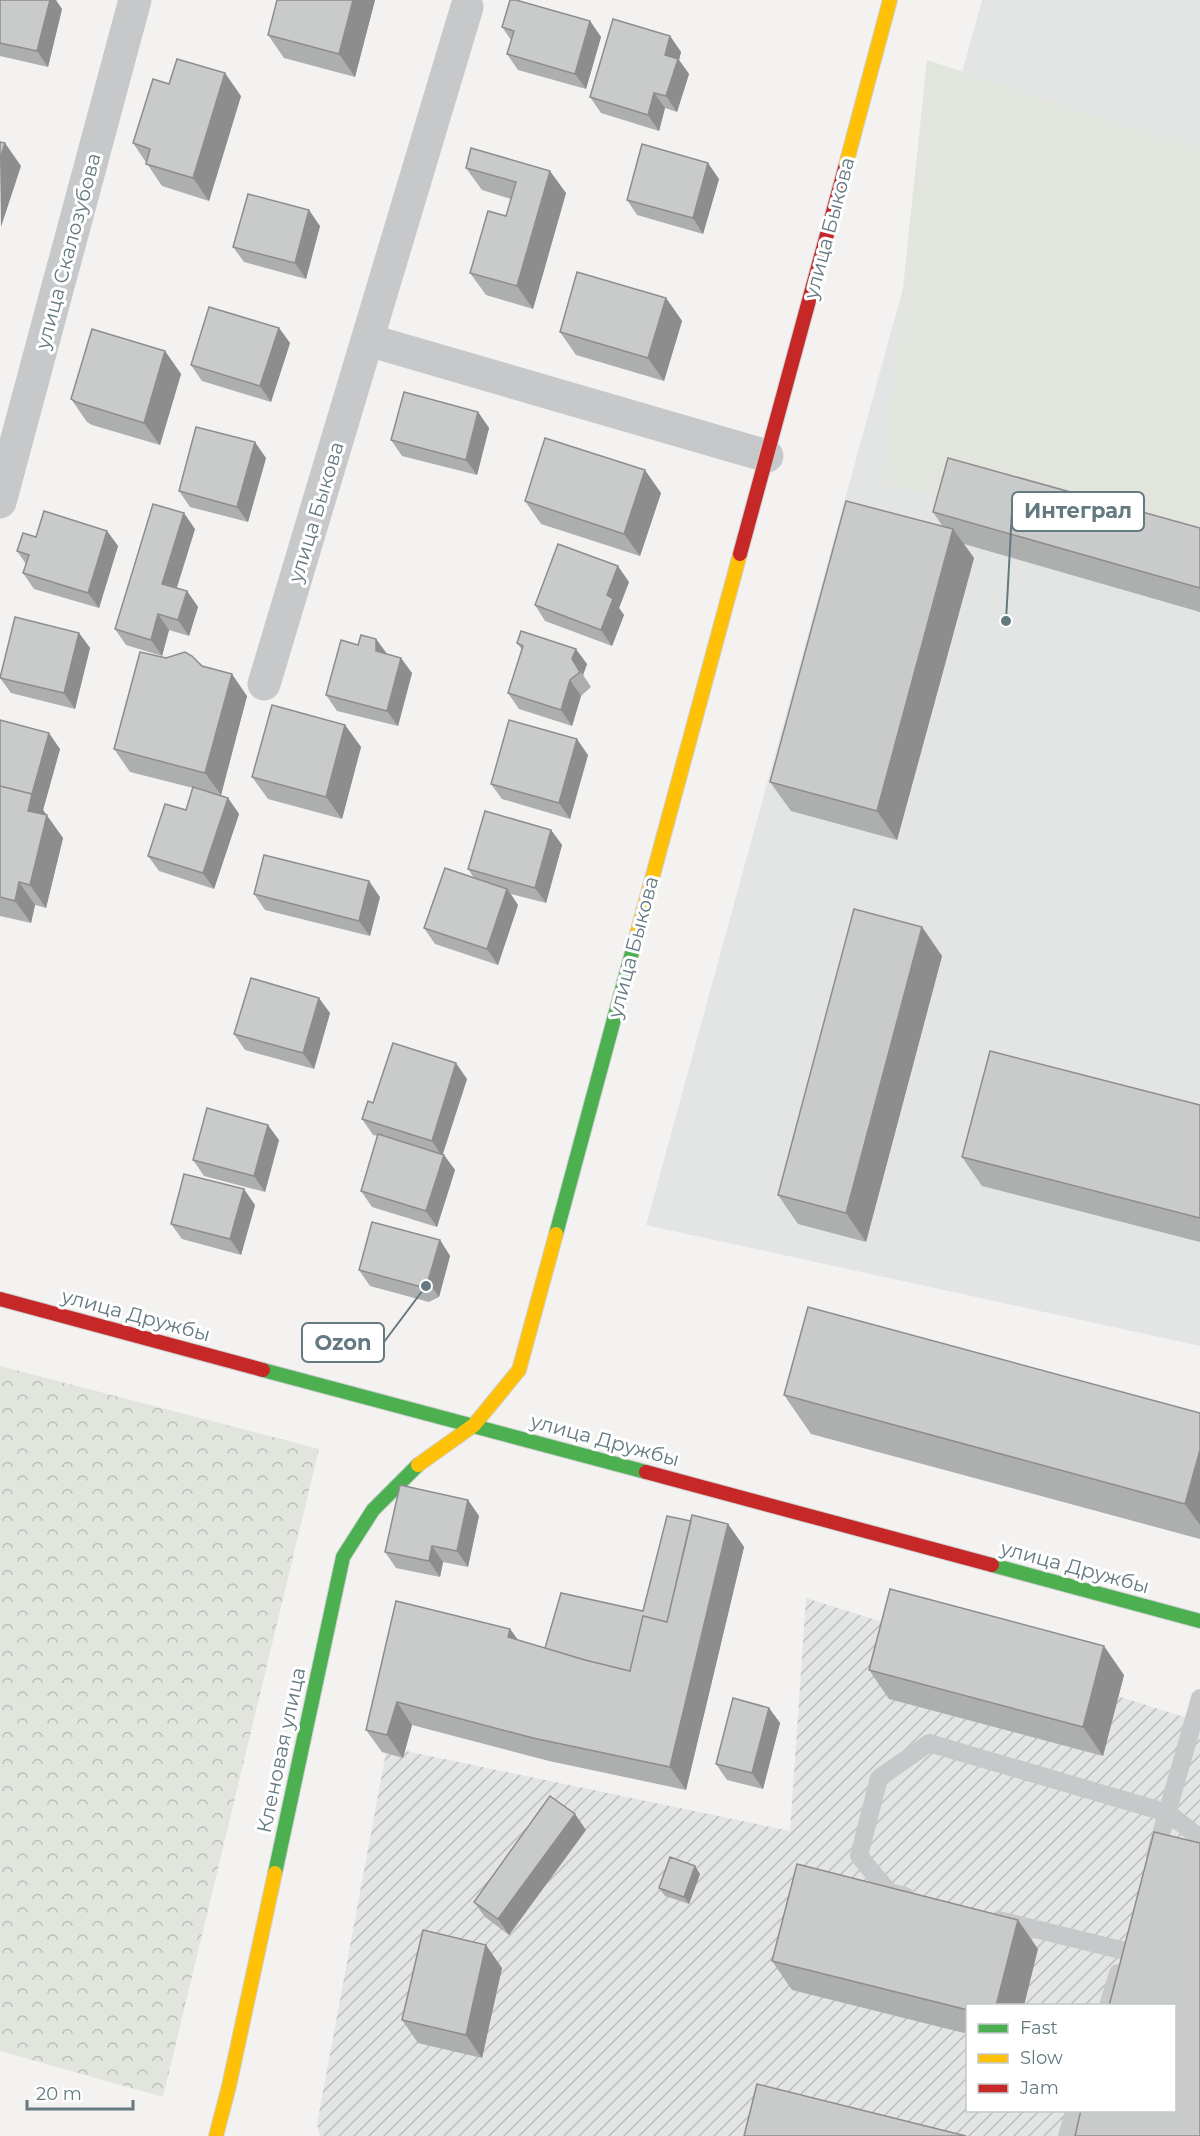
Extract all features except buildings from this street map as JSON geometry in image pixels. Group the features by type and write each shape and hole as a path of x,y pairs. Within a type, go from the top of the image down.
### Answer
{"street":[{"name":"улица Скалозубова","path":"0,502 135,0"},
{"name":"улица Быкова","path":"474,1425 519,1370 890,0"},
{"name":"улица Быкова","path":"264,684 467,7"},
{"path":"368,340 767,456"},
{"name":"улица Дружбы","path":"0,1299 1200,1621"},
{"name":"Кленовая улица","path":"216,2136 229,2086 343,1557 373,1510 414,1468 474,1425"}],"lane":[{"path":"1149,1874 1200,1698"},
{"path":"923,1900 889,1892 860,1856 879,1778 929,1743 1168,1813 1200,1838"},
{"path":"979,1915 1125,1952"},
{"path":"1109,2004 1132,1929"},
{"path":"1067,2136 1074,2112"}],"shaded area":[{"path":"982,0 1200,0 1200,1346 646,1225"},
{"path":"806,1598 1200,1722 1200,2136 320,2136 317,2124 387,1747 790,1831"}],"green space":[{"path":"927,60 1200,149 1200,529 882,487"},
{"path":"0,1366 319,1449 163,2097 0,2051"}],"traffic: fast":[{"path":"556,1234 637,934"},
{"path":"263,1370 646,1472"},
{"path":"275,1873 343,1557 373,1510 418,1465"},
{"path":"992,1565 1200,1621"}],"traffic: slow":[{"path":"845,168 890,0"},
{"path":"637,934 740,554"},
{"path":"418,1465 474,1425 519,1370 556,1234"},
{"path":"216,2136 275,1873"}],"traffic: jam":[{"path":"740,554 845,168"},
{"path":"0,1299 263,1370"},
{"path":"646,1472 992,1565"}],"place":[{"name":"Интеграл","path":"1006,621"},
{"name":"Ozon","path":"426,1286"}]}
